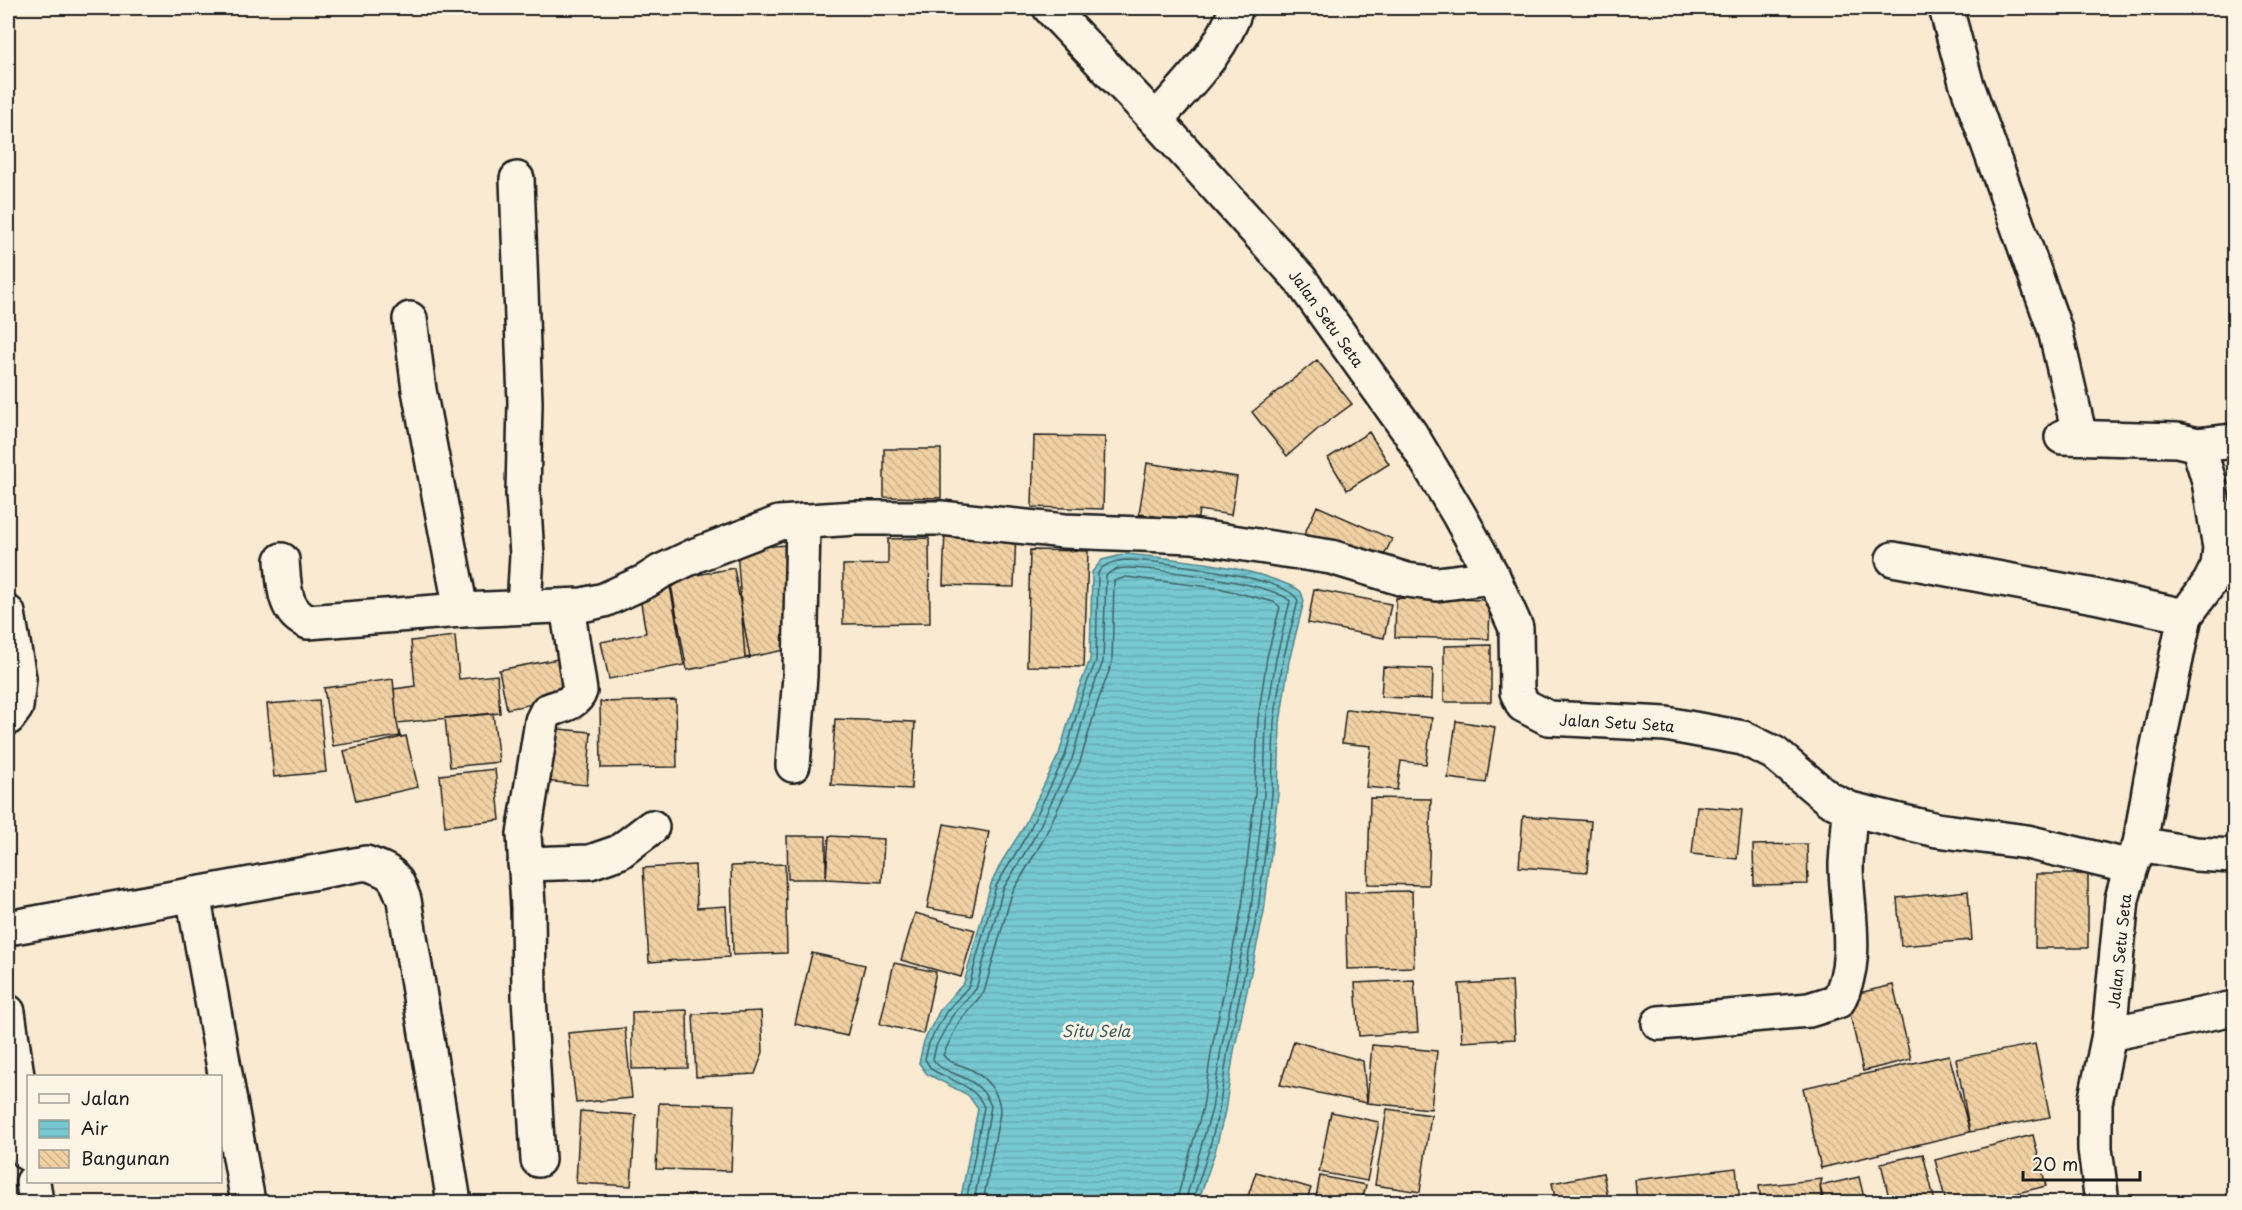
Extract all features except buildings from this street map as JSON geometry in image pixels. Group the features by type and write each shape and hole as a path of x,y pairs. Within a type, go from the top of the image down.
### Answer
{"street":[{"name":"Jalan Setu Seta","path":"1050,8 1156,120 1300,279 1410,433 1493,577 1516,628 1517,692 1523,705 1548,718 1666,724 1743,738 1774,753 1829,799 1850,809 1937,830 2135,856 2122,899 2109,1034 2096,1103 2095,1149 2102,1203"},
{"path":"1156,120 1209,56 1226,32 1236,8"},
{"path":"1946,8 1966,82 2055,330 2068,380 2071,437 2177,440 2198,445 2235,441"},
{"path":"518,179 525,391 524,607"},
{"path":"410,319 419,390 461,609"},
{"path":"2198,445 2209,481 2220,548 2218,566 2210,582 2185,616 2135,856 2195,854 2235,856"},
{"path":"282,560 289,606 297,618 308,622 461,609 567,606 604,600 646,582 660,572 696,555 779,523 855,518 941,518 1064,531 1191,536 1331,557 1407,580 1437,584 1493,577"},
{"path":"793,765 800,676 803,521"},
{"path":"1893,559 2094,596 2185,616"},
{"path":"538,1160 529,996 524,834 542,721 547,711 573,701 578,697 580,691 567,606"},
{"path":"8,613 19,678 16,707 8,718"},
{"path":"1659,1023 1809,1010 1838,1001 1850,971 1850,923 1846,865 1850,809"},
{"path":"525,864 590,862 619,852 652,827"},
{"path":"8,928 366,864 384,869 397,879 404,900 454,1203"},
{"path":"193,894 248,1203"},
{"path":"2109,1034 2235,1008"},
{"path":"8,1012 27,1147"},
{"path":"33,1183 36,1203"}],"water":[{"name":"Situ Sela","path":"1126,554 1212,564 1255,573 1296,588 1301,592 1304,601 1289,661 1280,723 1278,794 1264,912 1215,1152 1198,1202 960,1202 978,1109 968,1095 927,1074 919,1063 924,1041 941,1008 964,983 991,884 1002,861 1022,830 1059,754 1077,693 1090,660 1092,572 1102,560"}]}
